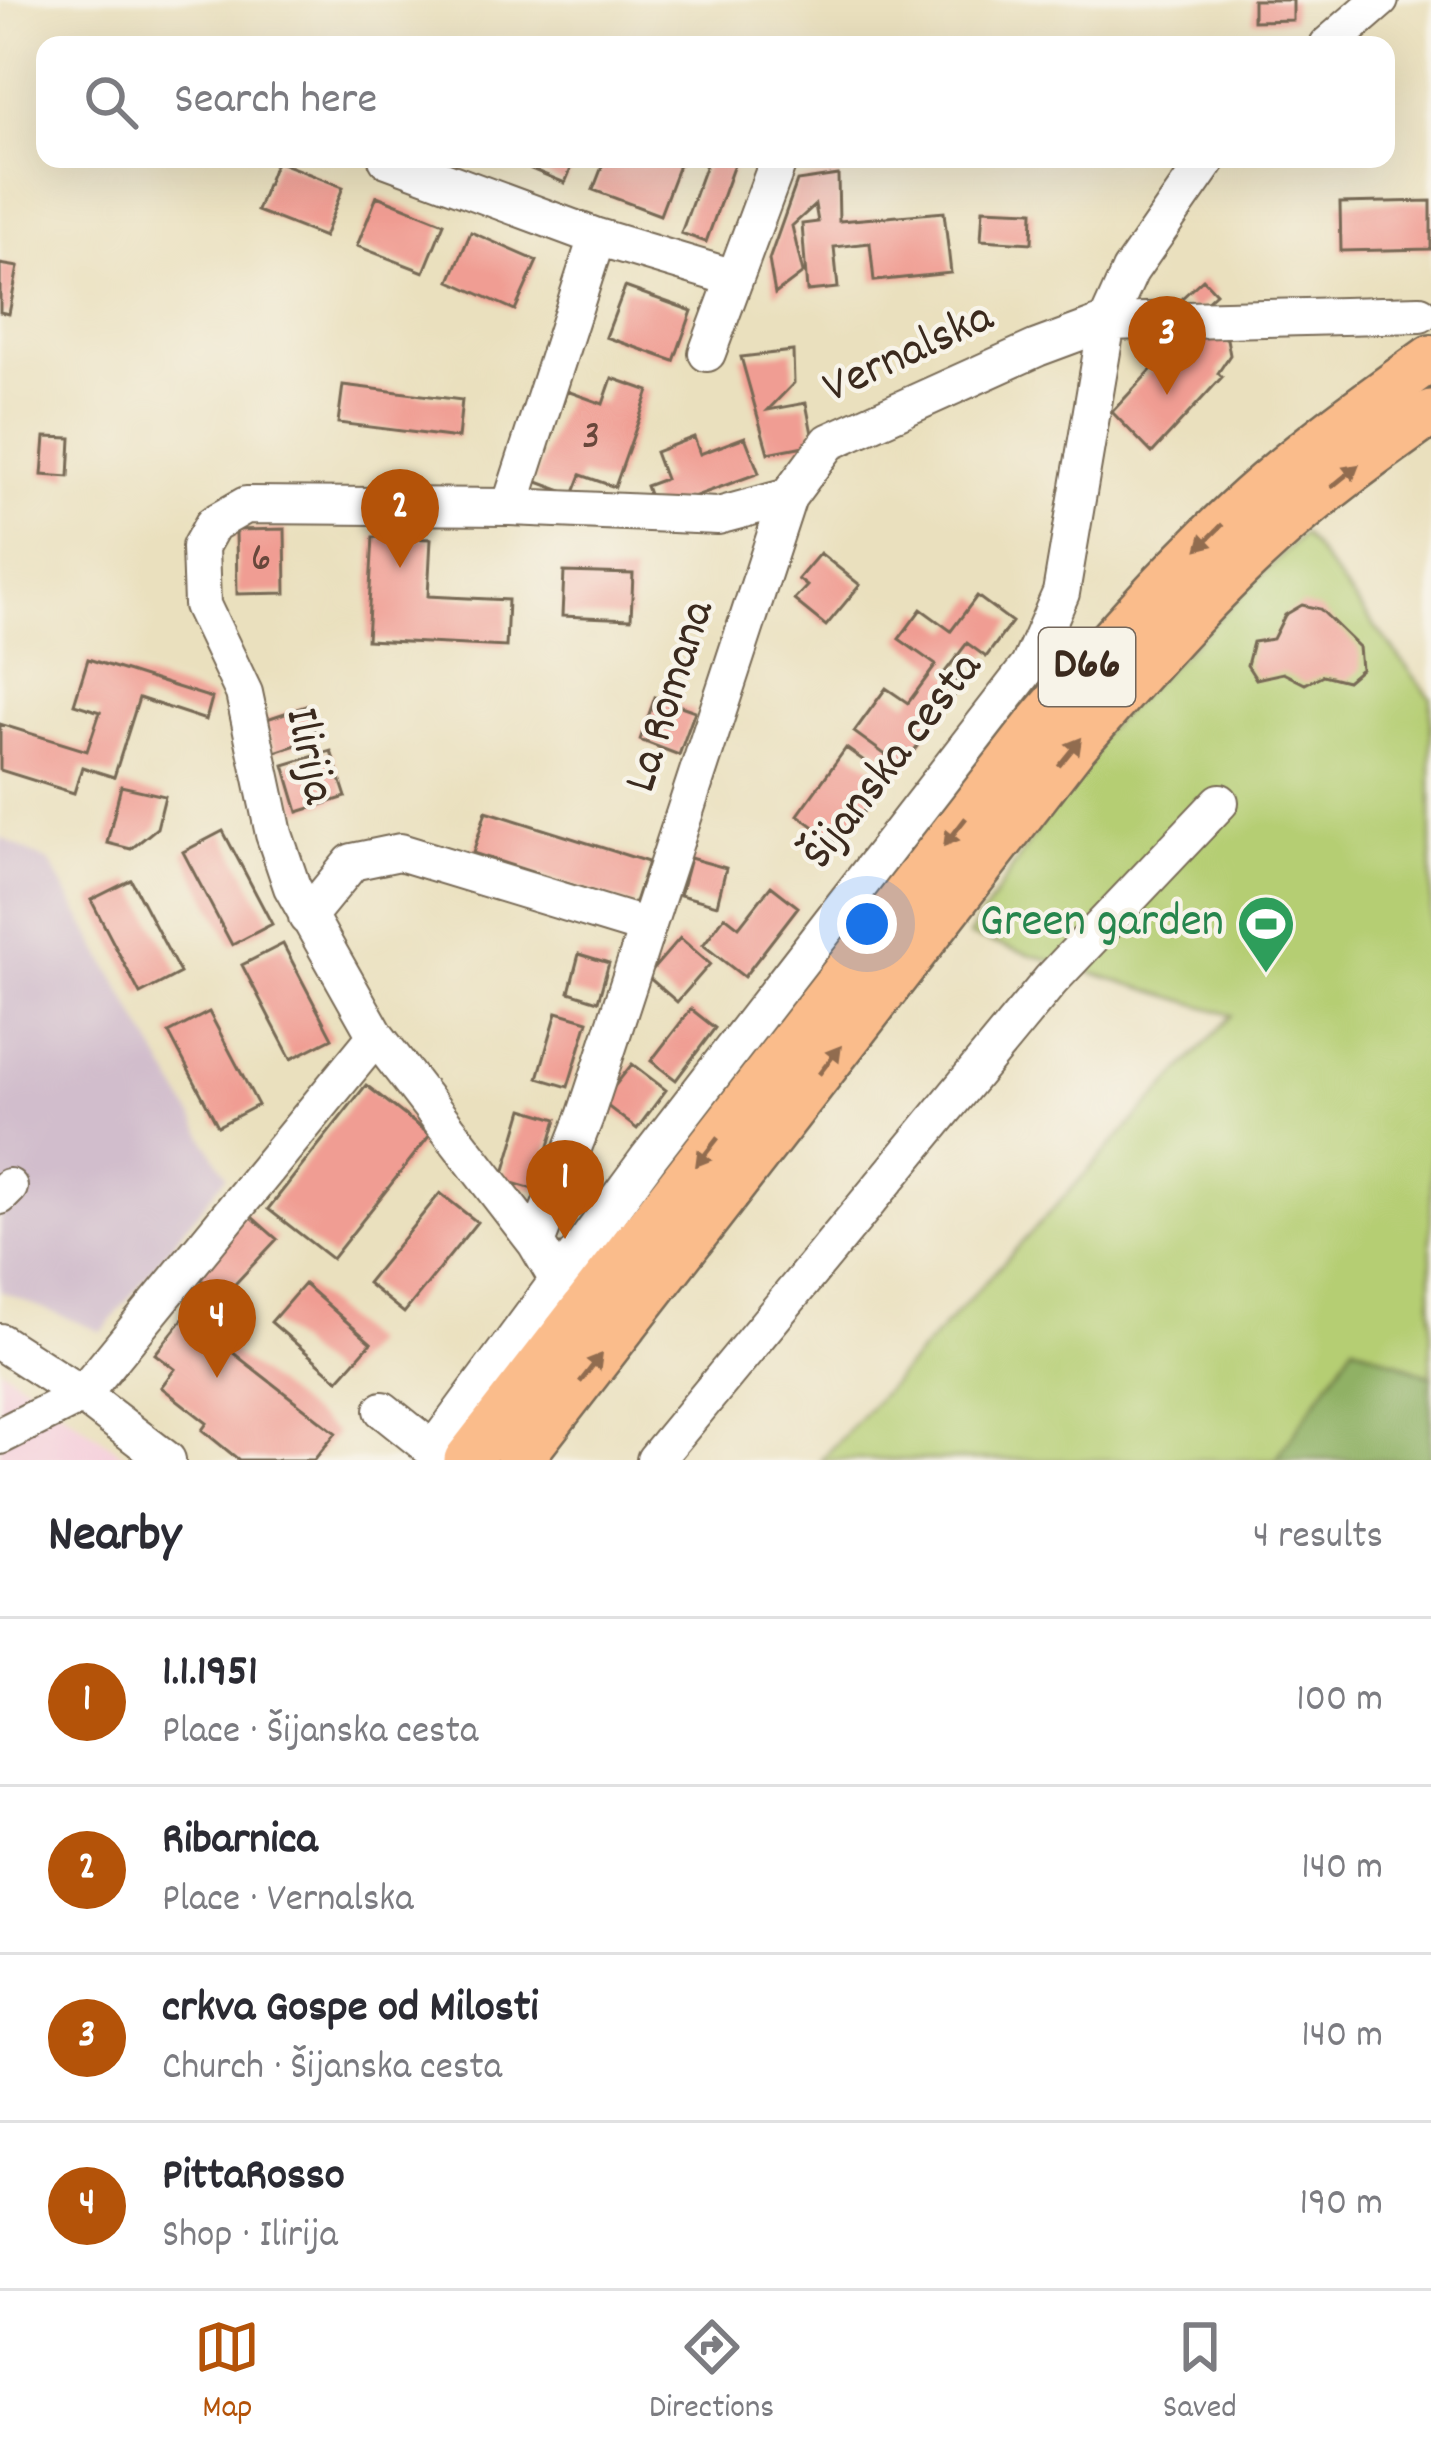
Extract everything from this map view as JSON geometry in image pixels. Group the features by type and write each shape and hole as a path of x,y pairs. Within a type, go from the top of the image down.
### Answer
{"main road":[{"name":"D66","path":"450,1455 1036,727 1122,627 1238,509 1344,421 1431,358"},
{"name":"D66","path":"519,1460 1073,748 1151,659 1269,538 1364,460 1431,413"}],"street":[{"path":"1338,36 1380,0"},
{"path":"411,168 597,237 734,278"},
{"path":"707,352 776,168"},
{"path":"1202,168 1130,271 1107,322 1420,314"},
{"path":"597,237 510,507 718,516 788,497"},
{"name":"Vernalska","path":"788,497 829,442 1037,348 1107,322"},
{"name":"Šijanska cesta","path":"450,1455 560,1282 649,1157 1029,666 1061,593 1107,322"},
{"name":"La Romana","path":"536,1243 584,1117 788,497"},
{"name":"Ilirija","path":"510,507 246,505 213,524 200,547 202,605 244,693 274,834 307,917 376,1036 536,1243"},
{"path":"656,1460 1051,980 1220,802"},
{"path":"307,917 352,862 400,852 647,927"},
{"path":"0,1436 82,1395 376,1036"},
{"path":"536,1243 560,1282"},
{"path":"0,1342 82,1395 167,1460"},
{"path":"382,1410 450,1455"}],"shaded area":[{"path":"0,837 50,863 226,1176 102,1332 0,1291"},
{"path":"0,1367 123,1454 131,1460 0,1460"}],"green space":[{"name":"Green garden","path":"1303,534 1431,698 1431,1376 1354,1345 1276,1460 821,1460 1232,1015 969,936 1093,743"},
{"path":"1354,1345 1431,1376 1431,1460 1276,1460"}],"building":[{"path":"1253,0 1293,0 1293,20 1253,21"},
{"path":"273,168 294,168 343,187 324,237 257,211"},
{"path":"529,168 571,168 565,183"},
{"path":"602,168 678,168 660,215 593,190"},
{"path":"705,168 733,168 706,242 681,233"},
{"path":"838,175 839,221 944,212 951,273 874,281 870,243 834,247 838,288 807,291 802,224 818,222 815,205 792,226 803,273 775,294 769,260 797,181"},
{"path":"377,196 444,223 424,272 357,246"},
{"path":"1431,201 1431,249 1341,251 1340,203"},
{"path":"983,209 1033,211 1032,243 981,240"},
{"path":"471,232 537,261 515,310 450,281"},
{"path":"0,264 18,267 9,314 0,312"},
{"path":"1203,279 1216,293 1195,312 1182,298"},
{"path":"625,287 692,311 674,361 606,337"},
{"path":"1198,330 1215,331 1227,339 1230,355 1218,373 1222,377 1152,453 1112,412 1179,340 1182,344"},
{"path":"793,351 794,383 768,410 806,403 814,444 768,453 741,357"},
{"path":"612,378 649,391 615,487 581,475 573,495 535,481 567,391 603,404"},
{"path":"343,385 462,400 458,438 338,423"},
{"path":"45,437 71,438 69,477 42,475"},
{"path":"694,437 700,454 745,437 759,473 655,511 646,486 665,479 655,452"},
{"path":"285,529 286,593 237,594 236,530"},
{"path":"373,537 431,539 428,596 508,600 506,647 367,640"},
{"path":"820,553 860,585 826,626 794,600 807,586 798,579"},
{"path":"564,572 633,574 631,619 562,616"},
{"path":"977,596 1012,622 986,657 967,643 945,672 962,685 902,767 854,732 886,688 908,703 936,665 899,639 921,609 951,631"},
{"path":"1302,605 1320,609 1359,647 1361,669 1347,681 1323,675 1305,684 1283,673 1256,679 1247,665 1253,642 1273,639 1285,615"},
{"path":"88,659 212,698 206,720 139,698 114,777 82,767 74,793 0,770 0,724 87,751 100,712 74,704"},
{"path":"655,697 695,711 679,755 640,740"},
{"path":"306,706 317,738 275,752 264,720"},
{"path":"846,748 888,778 839,845 798,815"},
{"path":"331,751 346,797 298,812 284,765"},
{"path":"121,786 165,796 157,828 131,849 107,843"},
{"path":"486,811 648,862 634,905 473,853"},
{"path":"223,831 272,924 232,945 183,852"},
{"path":"690,858 726,868 717,905 680,895"},
{"path":"131,880 180,973 140,994 91,900"},
{"path":"771,886 798,907 744,977 703,945 725,916 739,927"},
{"path":"680,938 710,964 677,1002 647,976"},
{"path":"283,944 332,1038 291,1059 242,965"},
{"path":"579,954 609,963 598,1001 569,992"},
{"path":"691,1009 715,1028 676,1080 651,1061"},
{"path":"209,1012 258,1105 218,1126 169,1033"},
{"path":"557,1012 588,1021 568,1087 538,1078"},
{"path":"632,1064 666,1090 637,1129 602,1102"},
{"path":"366,1085 430,1135 332,1259 268,1209"},
{"path":"523,1109 557,1119 536,1190 502,1180"},
{"path":"440,1193 477,1222 404,1313 367,1283"},
{"path":"246,1212 277,1239 222,1298 192,1271"},
{"path":"304,1284 371,1343 338,1380 271,1322"},
{"path":"194,1305 240,1342 232,1352 336,1433 314,1460 239,1460 202,1430 207,1423 161,1387 175,1369 155,1354"}],"place":[{"name":"crkva Gospe od Milosti","path":"1167,395"},
{"name":"Ribarnica","path":"400,568"},
{"name":"Green garden","path":"1266,975"},
{"name":"1.1.1951","path":"565,1239"},
{"name":"PittaRosso","path":"217,1378"}]}
